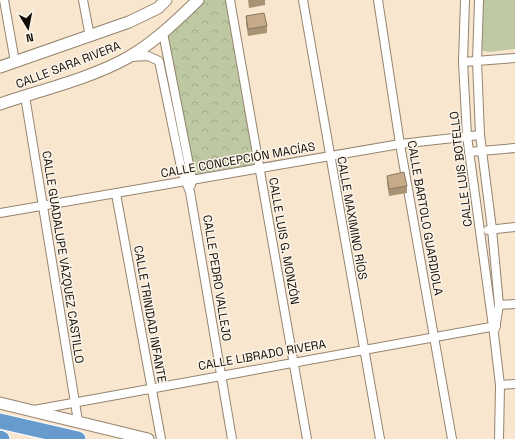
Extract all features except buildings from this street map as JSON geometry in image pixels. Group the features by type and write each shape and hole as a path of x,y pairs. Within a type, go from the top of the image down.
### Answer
{"highway":[{"path":"0,421 77,439"}],"street":[{"path":"4,0 15,62"},
{"path":"83,0 90,37"},
{"name":"CALLE SARA RIVERA","path":"0,67 90,37 129,22 166,0"},
{"name":"CALLE SARA RIVERA","path":"0,104 128,58 163,33 198,0"},
{"name":"CALLE LUIS G. MONZÓN","path":"230,0 258,168 307,439"},
{"name":"CALLE MAXIMINO RÍOS","path":"303,0 329,156 380,439"},
{"name":"CALLE BARTOLO GUARDIOLA","path":"378,0 400,144 452,439"},
{"name":"CALLE LUIS BOTELLO","path":"465,0 462,62 467,136 494,329 500,385 499,439"},
{"name":"CALLE LUIS BOTELLO","path":"479,0 477,61 480,135 492,229 499,305 494,329"},
{"name":"CALLE PEDRO VALLEJO","path":"163,33 232,439"},
{"name":"CALLE PEDRO VALLEJO","path":"128,58 148,56 159,61 182,172 189,180"},
{"path":"462,62 515,58"},
{"name":"CALLE GUADALUPE VÁZQUEZ CASTILLO","path":"24,96 44,205 78,421"},
{"name":"CALLE CONCEPCIÓN MACÍAS","path":"0,213 400,144 480,135"},
{"path":"469,152 515,148"},
{"name":"CALLE TRINIDAD INFANTE","path":"116,194 161,439"},
{"path":"480,231 515,227"},
{"path":"499,305 515,304"},
{"name":"CALLE LIBRADO RIVERA","path":"33,410 434,336 494,329"},
{"path":"500,385 515,384"},
{"path":"0,401 148,439"}],"green space":[{"path":"201,0 227,0 258,167 192,179 165,34"},
{"path":"481,0 515,0 515,49 489,52 479,50"}]}
